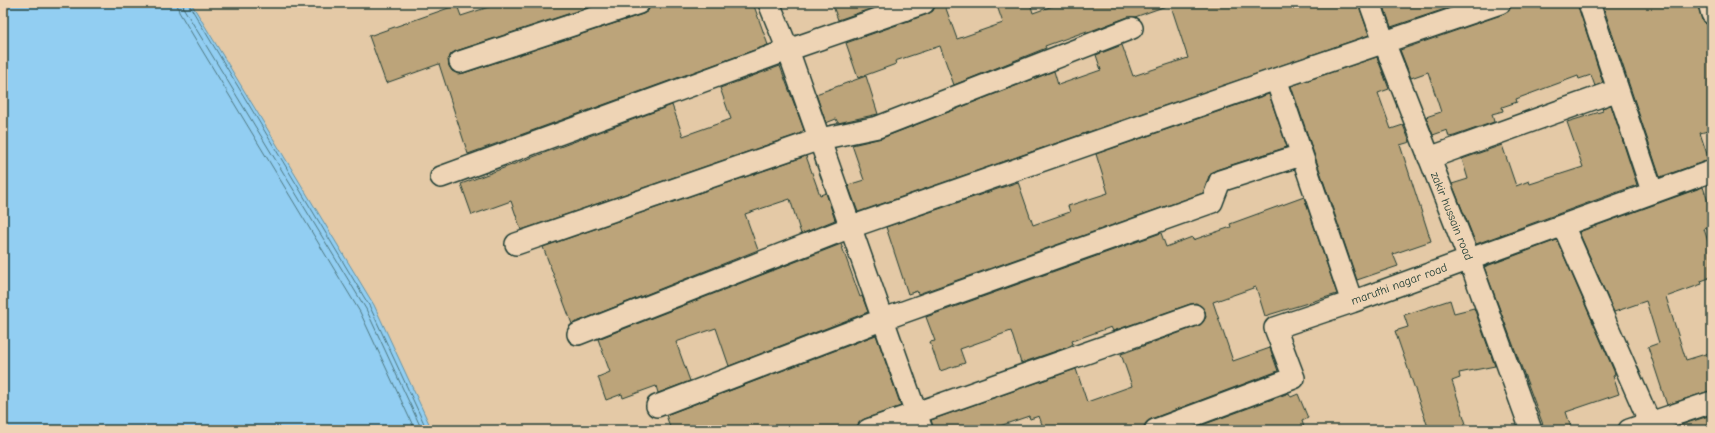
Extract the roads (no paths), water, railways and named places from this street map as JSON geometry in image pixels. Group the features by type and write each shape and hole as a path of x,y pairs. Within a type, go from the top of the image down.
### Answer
{"street":[{"path":"460,62 639,3"},
{"path":"769,3 788,50 919,421"},
{"path":"440,177 788,50 924,3"},
{"name":"zakir hussain road","path":"1370,3 1429,158 1470,258 1531,430"},
{"path":"578,334 851,227 1499,3"},
{"path":"1589,3 1652,191"},
{"path":"1708,3 1712,14"},
{"path":"516,244 820,140 878,127 1132,28"},
{"path":"1276,79 1352,302"},
{"path":"1429,158 1618,90"},
{"path":"657,406 884,319 1212,202 1220,181 1301,155"},
{"name":"maruthi nagar road","path":"1155,430 1294,378 1275,328 1352,302 1652,191 1712,171"},
{"path":"1562,224 1650,423"},
{"path":"868,430 919,421 1194,315"},
{"path":"1629,430 1712,402"}],"water":[{"path":"3,3 191,3 374,305 432,430 3,430"}]}
